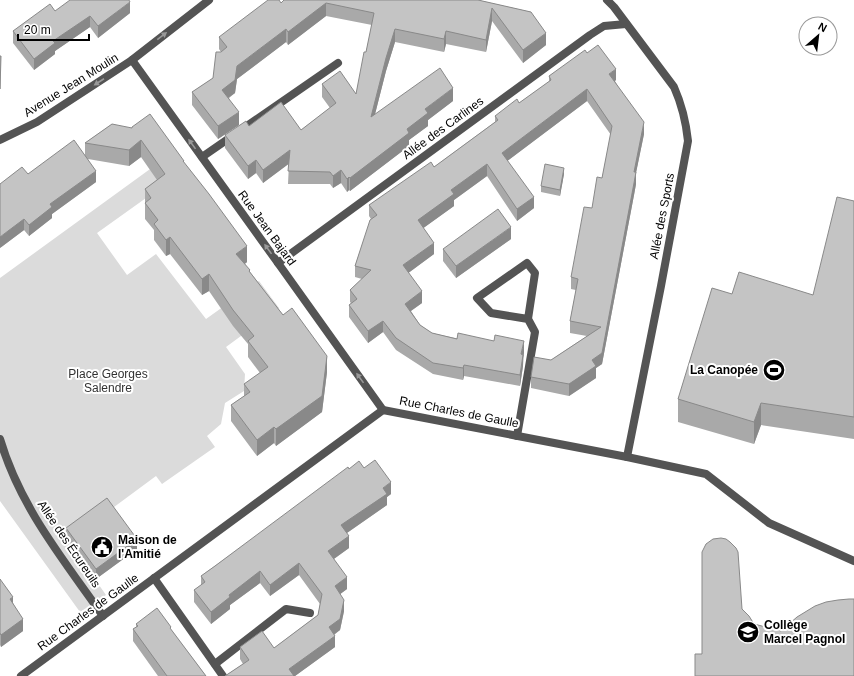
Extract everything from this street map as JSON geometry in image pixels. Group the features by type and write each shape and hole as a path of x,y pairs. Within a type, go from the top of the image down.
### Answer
{"street":[{"name":"Avenue Jean Moulin","path":"0,140 37,122 132,60 209,0"},
{"name":"Allée des Sports","path":"608,0 674,88 684,113 688,142 627,457"},
{"name":"Allée des Carlines","path":"278,263 590,35 604,26 626,24"},
{"name":"Rue Jean Bajard","path":"132,60 383,410"},
{"path":"202,158 338,63"},
{"path":"517,436 535,332 528,319 535,273 528,263 477,298 491,313 528,319"},
{"name":"Rue Charles de Gaulle","path":"21,676 383,410 627,457 706,474 769,523 854,561"},
{"name":"Allée des Écureuils","path":"0,439 13,475 33,515 103,616"},
{"path":"154,578 223,676"},
{"path":"215,664 286,609 310,613"}],"green space":[{"name":"Place Georges Salendre","path":"168,156 181,173 97,233 127,275 156,254 206,319 259,281 279,308 226,347 245,374 244,391 225,403 221,424 207,436 215,447 162,484 156,476 110,510 66,538 106,595 80,612 0,501 0,278"}],"building":[{"path":"70,0 129,0 130,2 98,26 90,16 53,41 55,43 34,59 13,31 50,4 55,11"},
{"path":"268,0 279,0 281,3 284,0 478,0 531,12 546,33 523,50 492,8 486,40 446,31 444,39 395,29 371,117 440,68 453,88 425,109 428,113 407,129 409,133 350,178 349,177 347,179 341,170 333,176 330,172 288,171 290,150 263,170 256,160 248,166 225,135 246,121 249,126 281,102 301,130 336,103 322,84 340,71 356,94 364,52 366,52 374,13 326,3 288,32 286,29 237,66 235,80 222,90 239,112 218,126 192,92 213,78 216,52 221,52 227,47 219,37"},
{"path":"598,45 616,69 609,74 644,122 602,353 592,360 596,366 569,384 531,377 534,357 551,360 601,327 570,321 578,279 571,277 584,207 592,208 597,177 602,178 612,126 587,89 502,153 534,197 517,209 487,164 451,190 454,194 418,220 434,243 403,265 422,291 405,304 420,325 432,333 457,339 458,333 494,341 495,335 524,341 521,354 523,355 520,375 464,365 463,368 433,363 396,338 383,321 368,331 349,305 357,299 350,290 371,270 355,266 370,220 377,215 369,205 431,162 434,167 498,120 495,116 517,99 519,103 551,80 549,76 585,50 587,53"},
{"path":"0,56 1,56 0,89"},
{"path":"150,114 183,161 247,246 236,254 250,270 249,271 283,315 292,308 327,356 322,396 276,429 274,427 257,440 231,405 250,392 244,384 268,367 248,341 254,336 233,310 209,274 202,279 170,237 166,240 154,224 158,220 145,203 151,198 145,189 165,174 141,140 129,150 85,143 112,124 132,128"},
{"path":"74,140 96,171 50,204 52,207 29,225 24,219 0,237 0,184 22,167 28,174"},
{"path":"545,164 564,168 560,190 541,186"},
{"name":"La Canopée","path":"837,197 854,201 854,417 761,403 754,422 678,399 712,288 732,294 739,272 813,295"},
{"path":"498,209 511,227 456,266 443,249"},
{"path":"375,460 391,482 383,488 387,494 341,525 349,536 328,551 347,577 335,586 344,600 340,619 329,627 335,636 289,669 294,676 225,676 249,660 240,647 262,631 274,648 318,615 322,594 299,563 270,585 260,571 229,595 230,597 211,612 194,590 205,582 201,576 348,467 349,469 359,461 364,468"},
{"path":"107,498 137,539 96,569 66,528"},
{"path":"721,538 730,542 738,552 742,609 754,624 781,631 797,617 815,606 826,602 854,599 854,676 695,676 695,654 702,654 702,552 706,544 713,539"},
{"path":"0,579 13,597 10,599 23,619 1,635 0,633"},
{"path":"157,608 206,676 167,676 133,629 138,626 136,624"}],"place":[{"name":"La Canopée","path":"774,370"},
{"name":"Maison de l'Amitié","path":"102,547"},
{"name":"Collège Marcel Pagnol","path":"748,632"}]}
